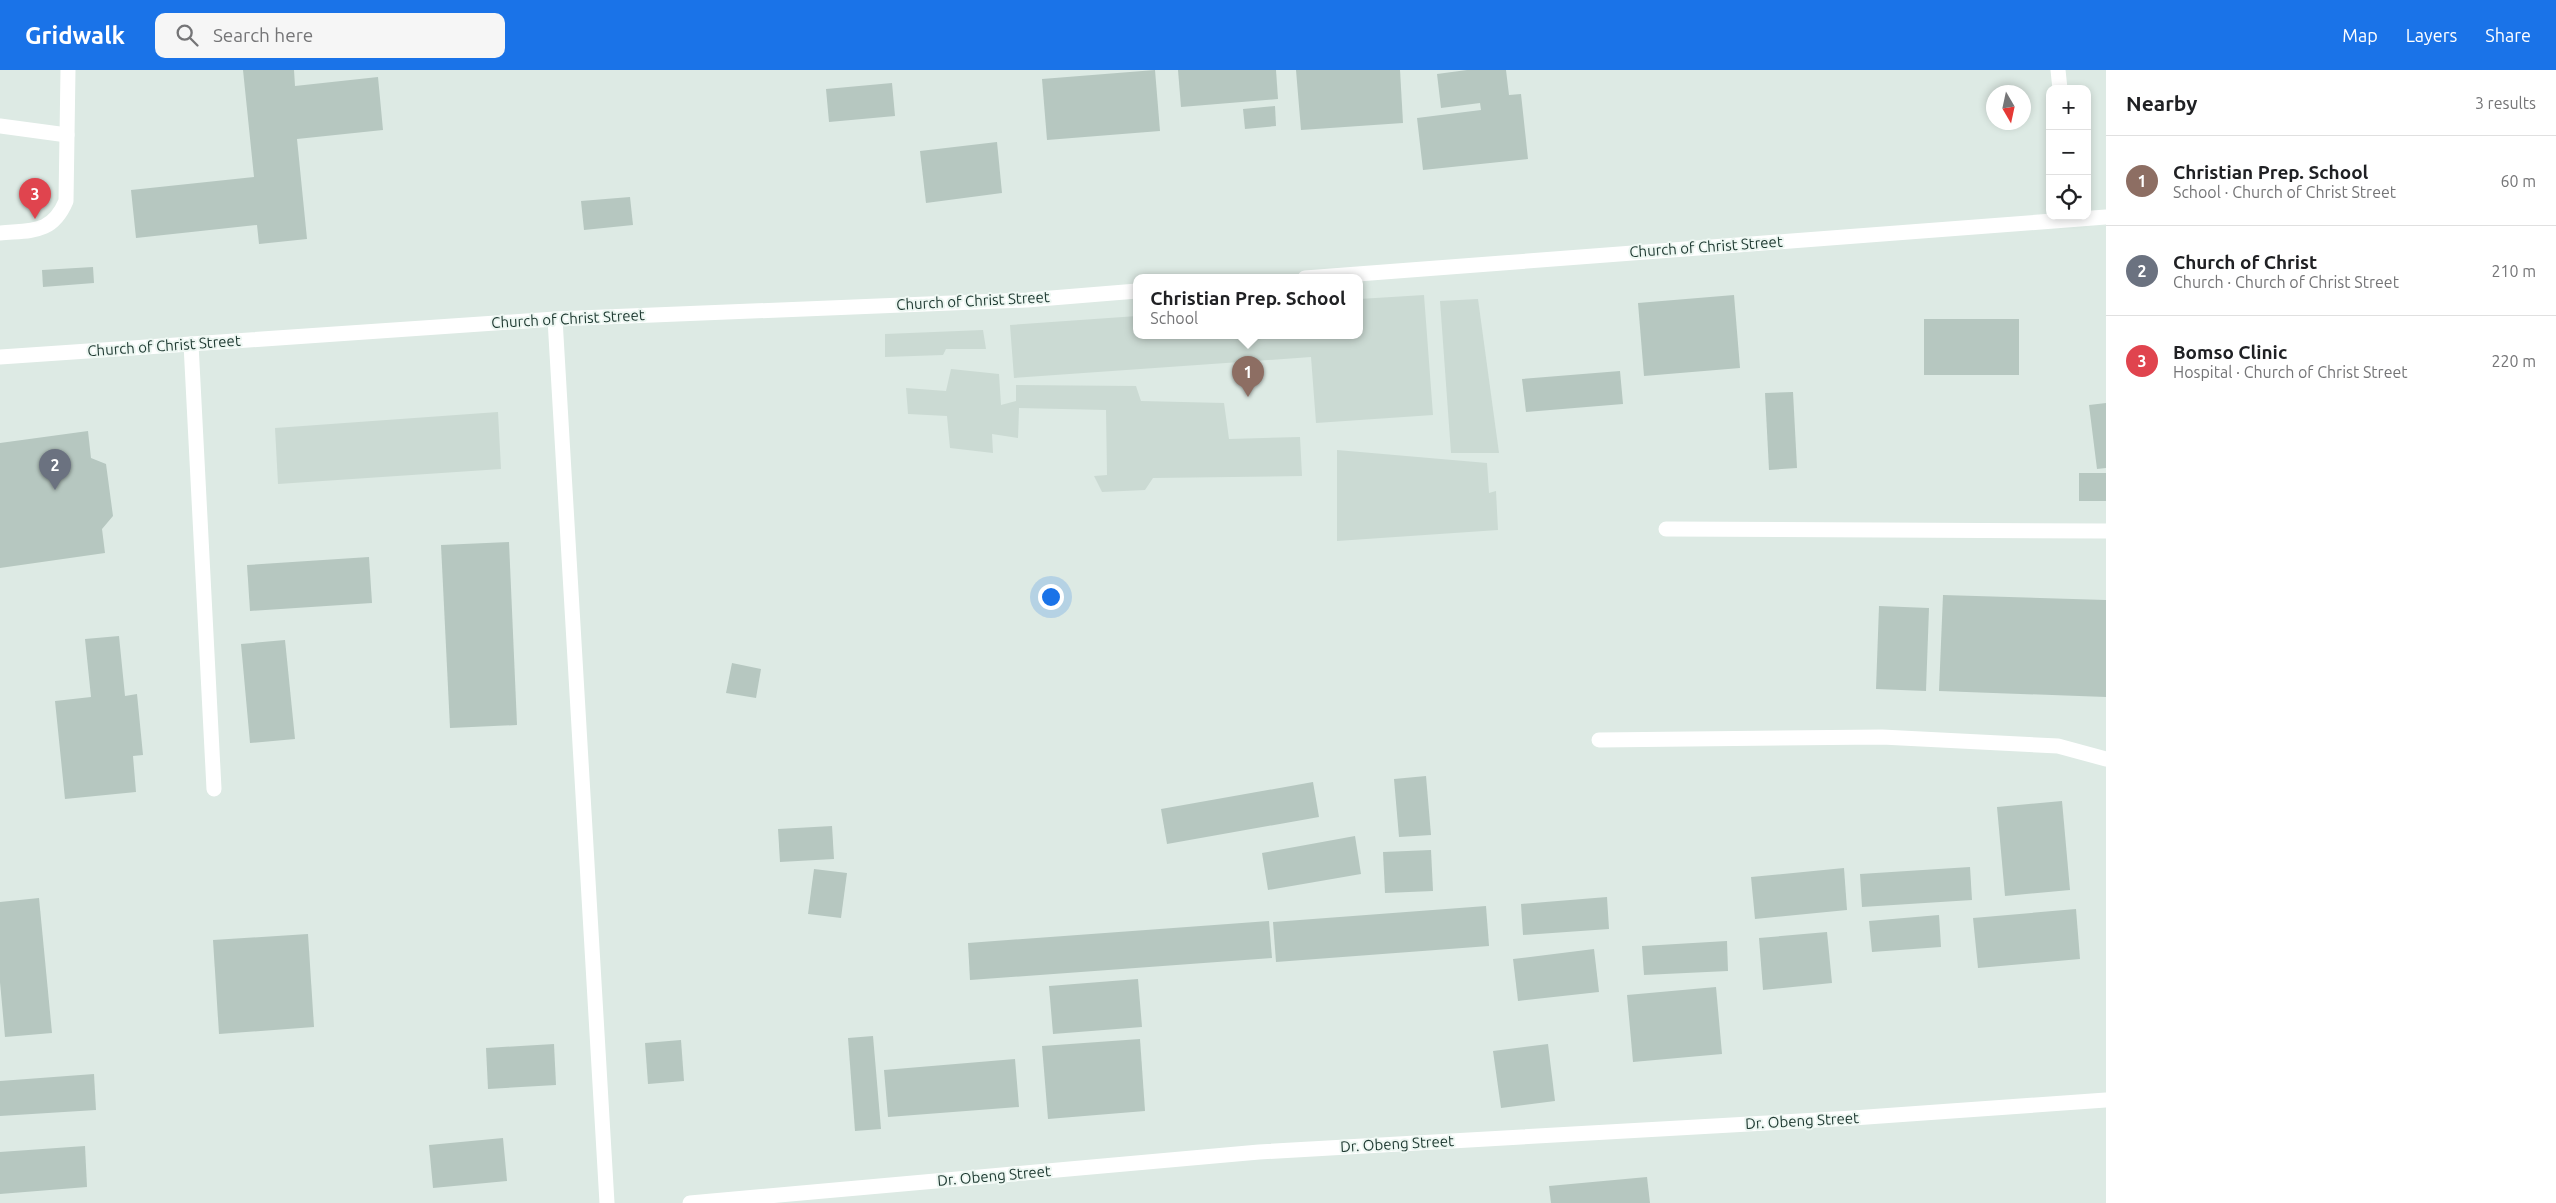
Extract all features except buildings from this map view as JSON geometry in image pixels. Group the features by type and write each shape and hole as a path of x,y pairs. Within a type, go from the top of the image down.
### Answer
{"street":[{"path":"0,233 49,226 60,216 66,201 68,70"},
{"path":"2058,70 2060,85"},
{"path":"0,126 67,135"},
{"name":"Church of Christ Street","path":"2091,217 2106,216"},
{"name":"Church of Christ Street","path":"1356,274 2047,220"},
{"name":"Church of Christ Street","path":"0,357 555,319 1028,300 1133,291"},
{"path":"555,319 608,1203"},
{"path":"191,344 214,789"},
{"path":"1666,528 2106,531"},
{"path":"1599,740 1882,737 2058,746 2106,759"},
{"name":"Dr. Obeng Street","path":"690,1203 1259,1152 1853,1118 2106,1100"}],"shaded area":[{"path":"1424,295 1433,415 1316,423 1311,357 1014,378 1010,325 1133,316 1133,339 1363,339 1363,299"},
{"path":"1478,299 1499,453 1451,453 1440,301"},
{"path":"983,330 986,349 946,349 943,355 885,357 885,334"},
{"path":"951,369 999,374 1001,405 1016,401 1016,385 1136,386 1141,401 1224,403 1229,439 1300,437 1302,476 1153,478 1145,490 1102,492 1094,476 1107,475 1106,410 1019,408 1018,438 992,434 993,453 950,448 947,416 908,414 906,388 946,391"},
{"path":"498,412 501,469 278,484 275,428"},
{"path":"1337,450 1487,463 1489,493 1496,491 1498,530 1337,541"}],"place":[{"name":"Bomso Clinic","path":"35,219"},
{"name":"Christian Prep. School","path":"1248,397"},
{"name":"Church of Christ","path":"55,490"}]}
